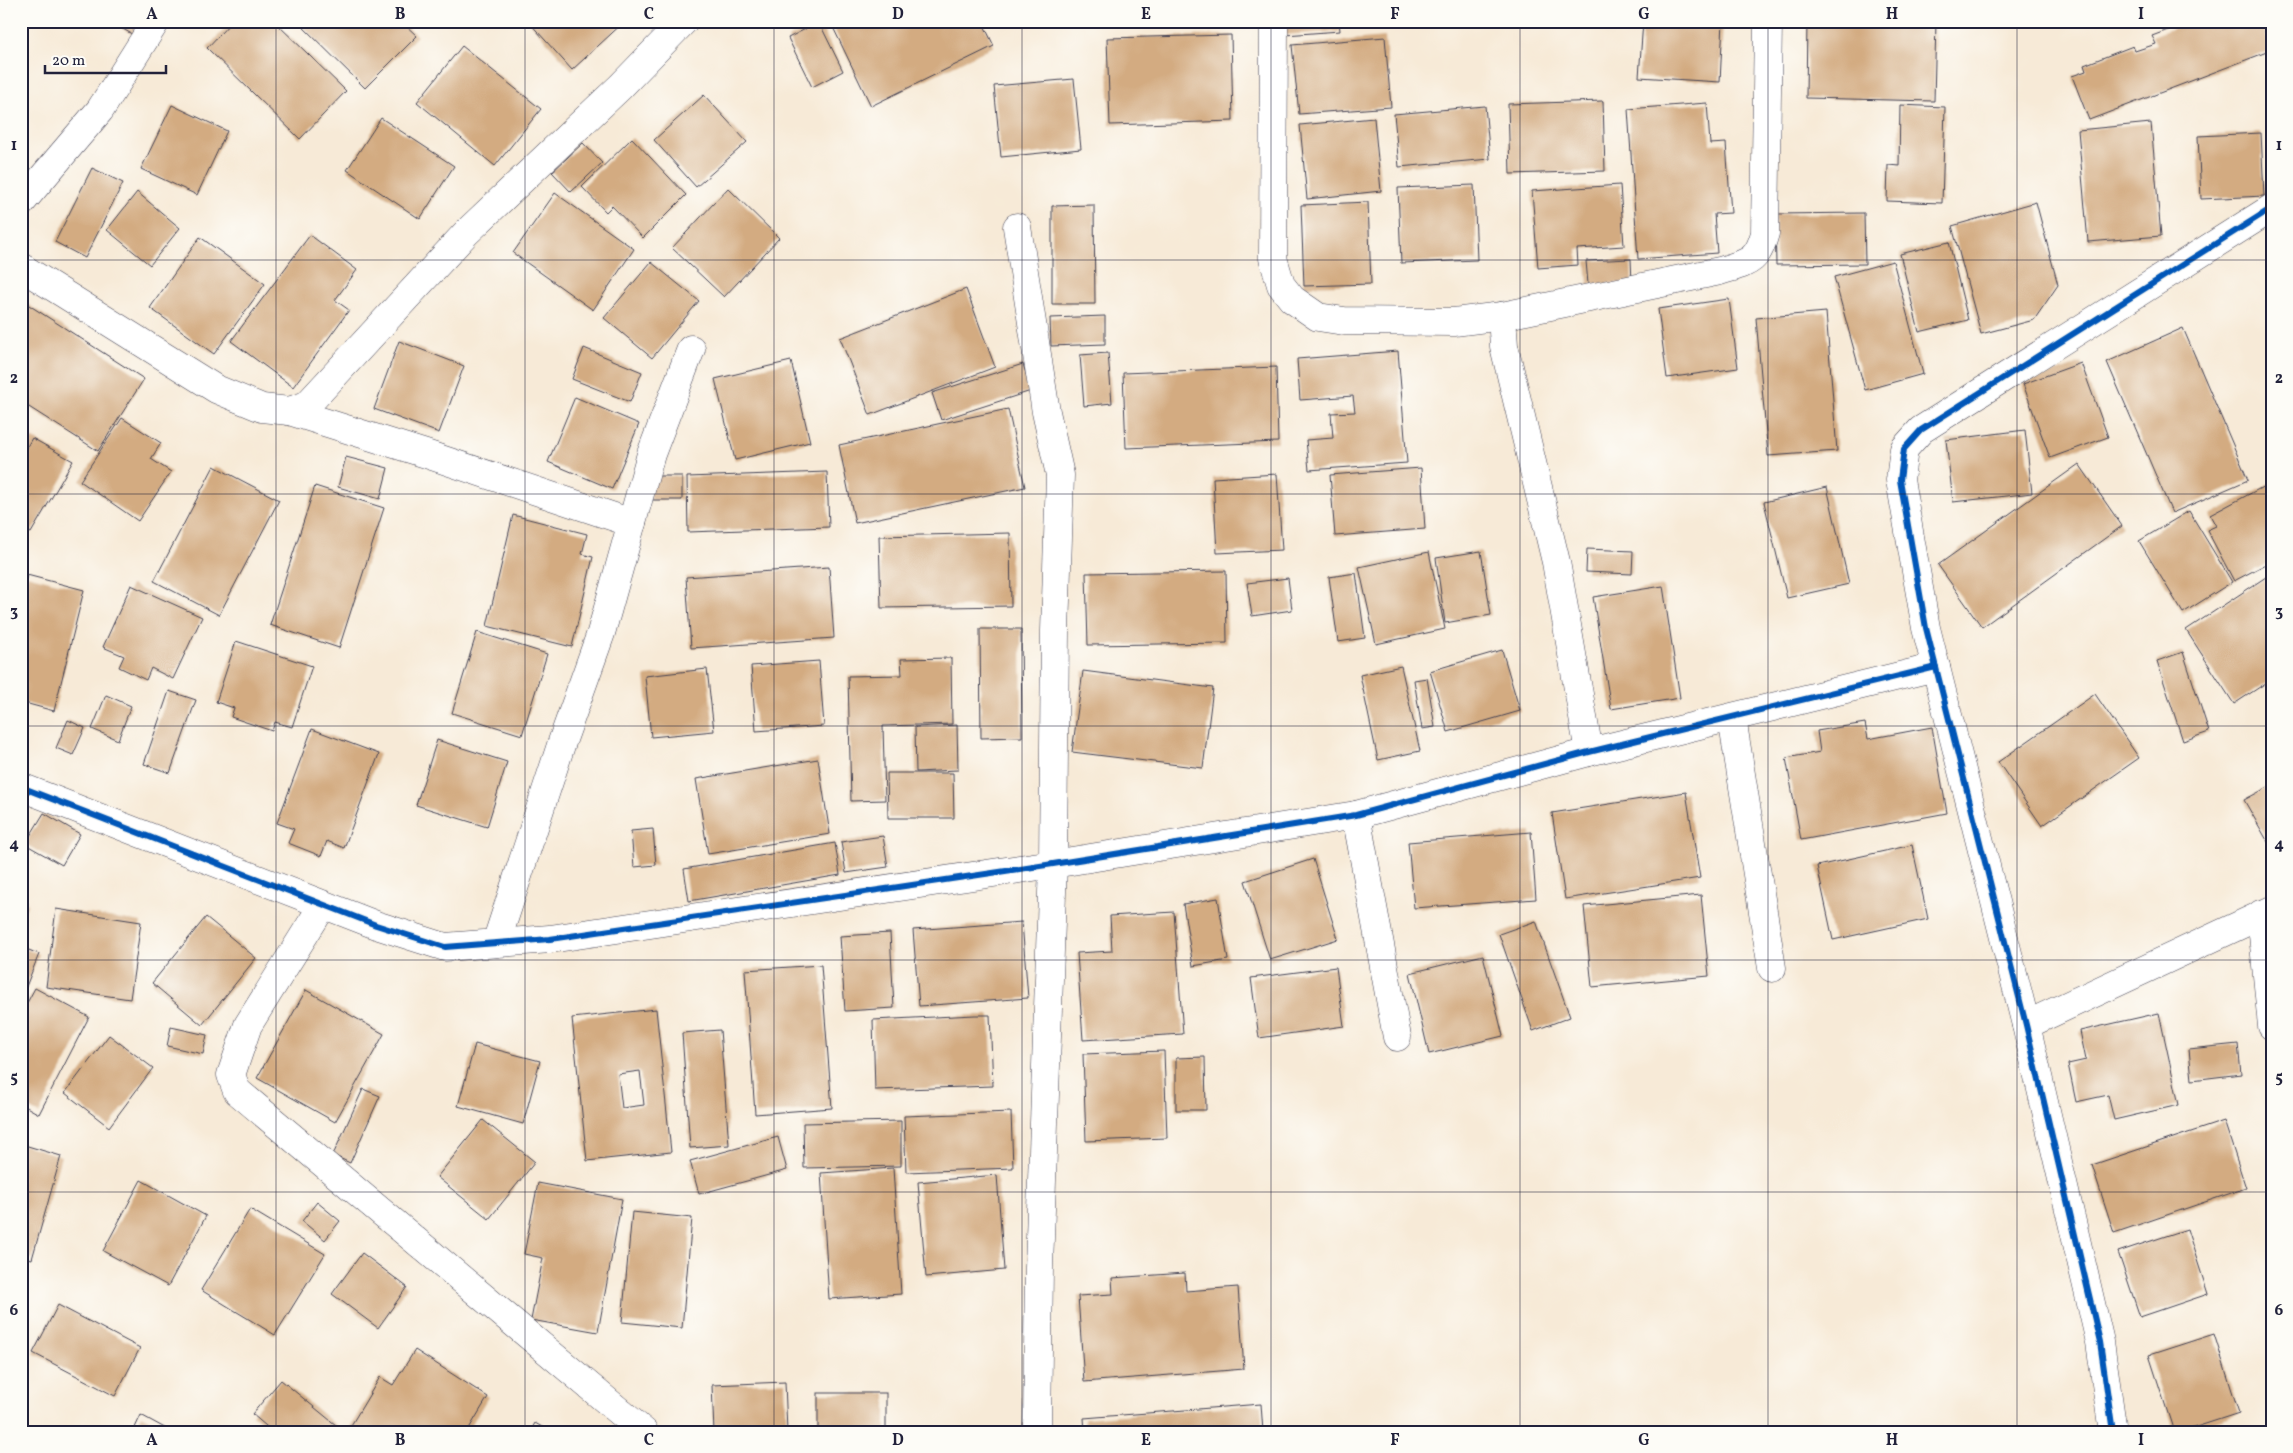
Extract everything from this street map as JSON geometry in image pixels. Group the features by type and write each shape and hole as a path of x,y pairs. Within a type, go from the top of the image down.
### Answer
{"street":[{"path":"21,203 100,110 156,21"},
{"path":"289,411 307,405 466,232 620,87 684,21"},
{"path":"1274,21 1272,258 1281,285 1292,299 1318,317 1344,321 1454,322 1502,316 1720,271 1748,262 1760,251 1765,233 1768,21"},
{"path":"2113,1432 2100,1342 2026,1025 1926,628 1900,480 1904,449 1921,430 2272,208"},
{"path":"1017,227 1046,412 1060,475 1055,631 1053,864 1039,1267 1037,1432"},
{"path":"21,267 216,389 262,408 289,411 426,454 632,523"},
{"path":"1502,316 1504,346 1556,562 1589,752"},
{"path":"496,943 559,751 601,633 651,454 691,349"},
{"path":"21,788 376,925 445,946 496,943 550,939 1053,864 1356,815 1589,752 1936,667"},
{"path":"1732,718 1772,968"},
{"path":"1356,815 1397,1037"},
{"path":"323,905 248,1025 231,1075 237,1091 644,1432"},
{"path":"2026,1025 2266,912 2272,1026"}],"building":[{"path":"109,21 145,21 137,37"},
{"path":"232,21 274,21 346,91 300,139 207,48"},
{"path":"297,21 401,21 417,36 365,88"},
{"path":"528,21 625,21 572,70"},
{"path":"830,21 982,21 994,46 871,106"},
{"path":"1284,21 1339,21 1340,31 1285,35"},
{"path":"1643,21 1723,21 1720,82 1639,77"},
{"path":"1807,21 1936,21 1934,101 1806,98"},
{"path":"2192,21 2205,21 2206,25 2215,21 2261,21 2272,50 2089,120 2072,76 2086,71 2084,65 2133,46 2135,51 2156,44 2152,36"},
{"path":"819,22 843,71 812,87 788,38"},
{"path":"1231,35 1233,121 1110,125 1107,38"},
{"path":"1385,37 1391,107 1299,114 1292,45"},
{"path":"462,46 541,109 495,166 417,102"},
{"path":"1074,79 1081,149 1001,157 994,86"},
{"path":"704,95 747,142 696,187 654,140"},
{"path":"1603,101 1605,171 1510,174 1508,104"},
{"path":"1707,103 1710,144 1726,143 1731,213 1714,214 1717,253 1638,259 1628,109"},
{"path":"172,105 227,131 197,195 141,169"},
{"path":"1900,105 1945,107 1942,203 1887,201 1888,165 1899,166"},
{"path":"1485,106 1490,159 1399,167 1394,114"},
{"path":"381,118 454,166 420,219 347,170"},
{"path":"1374,118 1381,191 1307,199 1300,125"},
{"path":"2151,123 2161,236 2088,242 2078,130"},
{"path":"2261,133 2264,196 2201,199 2198,136"},
{"path":"632,138 686,195 643,238 612,206 606,212 582,187"},
{"path":"583,143 602,163 571,192 552,172"},
{"path":"92,168 123,183 85,258 55,242"},
{"path":"1474,185 1477,260 1401,263 1398,188"},
{"path":"1620,185 1624,246 1577,249 1578,265 1538,268 1532,191"},
{"path":"728,188 779,238 724,297 672,248"},
{"path":"137,192 180,228 150,265 107,230"},
{"path":"555,193 634,249 593,310 513,253"},
{"path":"1368,202 1371,284 1304,286 1301,205"},
{"path":"2036,202 2058,285 2034,320 1981,334 1952,226"},
{"path":"1094,205 1095,304 1052,304 1052,206"},
{"path":"1864,213 1865,264 1776,265 1775,214"},
{"path":"310,235 357,270 335,300 349,310 293,387 231,341"},
{"path":"200,237 265,284 214,354 150,308"},
{"path":"1949,242 1968,320 1919,332 1900,254"},
{"path":"1631,259 1632,283 1588,284 1586,261"},
{"path":"1893,261 1923,374 1865,390 1834,277"},
{"path":"651,262 699,301 652,358 604,318"},
{"path":"966,289 995,367 870,415 840,338"},
{"path":"1729,299 1738,368 1667,378 1658,309"},
{"path":"21,300 144,379 98,451 21,402"},
{"path":"1826,312 1837,451 1768,456 1756,318"},
{"path":"1105,316 1105,344 1051,346 1050,318"},
{"path":"2183,328 2248,480 2172,513 2107,362"},
{"path":"399,341 464,366 439,433 374,409"},
{"path":"584,348 642,372 630,402 572,379"},
{"path":"1398,351 1407,463 1309,470 1306,440 1333,438 1331,413 1355,412 1353,396 1300,400 1297,359"},
{"path":"1108,353 1112,403 1084,406 1080,355"},
{"path":"791,361 810,442 735,460 715,379"},
{"path":"2081,363 2108,437 2050,458 2023,384"},
{"path":"1023,364 1031,391 941,420 932,393"},
{"path":"1276,367 1278,442 1126,448 1123,373"},
{"path":"575,397 639,424 612,489 548,462"},
{"path":"1008,409 1025,487 855,523 839,445"},
{"path":"122,418 161,443 151,459 171,472 138,521 80,481"},
{"path":"2025,430 2032,493 1953,502 1946,440"},
{"path":"32,438 73,461 31,533 21,528 21,457"},
{"path":"346,457 388,468 380,499 338,487"},
{"path":"2079,464 2122,526 1982,627 1938,565"},
{"path":"214,466 279,500 219,615 154,581"},
{"path":"1421,468 1425,529 1335,536 1330,475"},
{"path":"827,472 829,527 688,532 687,477"},
{"path":"1277,474 1282,550 1217,553 1213,478"},
{"path":"650,476 682,476 682,500 651,500"},
{"path":"2272,482 2272,561 2234,581 2207,530 2216,526 2210,515"},
{"path":"315,486 384,508 339,648 270,625"},
{"path":"1827,487 1849,584 1787,598 1764,502"},
{"path":"2189,511 2232,582 2183,613 2139,541"},
{"path":"513,515 587,534 582,554 593,557 572,647 487,626"},
{"path":"1010,533 1011,606 881,608 879,536"},
{"path":"1587,549 1633,551 1632,574 1586,572"},
{"path":"1481,551 1491,615 1445,623 1436,558"},
{"path":"1429,552 1445,629 1376,644 1359,567"},
{"path":"829,567 834,638 691,648 686,577"},
{"path":"1226,571 1227,643 1088,645 1086,573"},
{"path":"1356,573 1365,638 1338,642 1329,577"},
{"path":"2272,573 2272,679 2234,704 2186,630"},
{"path":"27,575 84,590 54,711 21,702 21,596"},
{"path":"1288,578 1292,610 1252,616 1247,583"},
{"path":"131,585 202,617 173,679 151,668 146,680 119,667 124,656 103,647"},
{"path":"1663,586 1680,698 1611,709 1593,597"},
{"path":"980,629 1021,629 1022,737 981,738"},
{"path":"477,632 547,654 522,735 452,713"},
{"path":"236,641 312,666 292,727 275,722 272,731 231,717 234,708 216,702"},
{"path":"1502,650 1520,711 1448,732 1430,671"},
{"path":"2183,652 2209,732 2183,741 2157,661"},
{"path":"951,658 952,724 883,726 885,800 851,801 848,676 902,675 901,659"},
{"path":"819,661 824,726 756,731 751,666"},
{"path":"1401,666 1420,751 1378,760 1360,675"},
{"path":"707,669 714,731 651,737 645,676"},
{"path":"1083,671 1213,688 1203,768 1072,752"},
{"path":"1427,678 1435,727 1422,729 1414,680"},
{"path":"169,691 196,700 170,773 144,764"},
{"path":"2095,694 2139,758 2042,826 1998,762"},
{"path":"106,695 131,706 118,740 92,729"},
{"path":"68,720 85,728 73,755 56,748"},
{"path":"1865,723 1868,739 1932,727 1947,813 1801,840 1786,758 1820,752 1817,731"},
{"path":"957,725 958,770 916,772 915,727"},
{"path":"312,729 379,754 344,848 327,841 321,856 288,843 294,829 277,823"},
{"path":"437,740 507,762 487,827 416,805"},
{"path":"818,759 830,834 708,854 696,779"},
{"path":"887,773 953,773 954,818 888,818"},
{"path":"2272,785 2272,849 2244,800"},
{"path":"1686,792 1700,878 1565,899 1552,813"},
{"path":"44,813 80,834 62,865 25,844"},
{"path":"653,829 656,865 634,867 631,831"},
{"path":"1531,832 1536,899 1414,908 1408,842"},
{"path":"883,836 888,867 846,873 841,842"},
{"path":"835,843 840,875 689,901 684,869"},
{"path":"1912,845 1928,919 1833,940 1817,866"},
{"path":"1313,859 1338,939 1270,960 1245,881"},
{"path":"1701,895 1709,976 1592,987 1584,906"},
{"path":"1218,898 1228,960 1193,966 1183,904"},
{"path":"21,901 28,903 21,919"},
{"path":"56,909 141,922 130,999 46,987"},
{"path":"1174,912 1183,1034 1083,1040 1077,953 1112,951 1110,916"},
{"path":"206,917 256,958 202,1025 152,983"},
{"path":"1536,921 1570,1017 1533,1031 1499,934"},
{"path":"1022,922 1028,998 919,1006 913,930"},
{"path":"890,933 894,1008 845,1011 840,936"},
{"path":"21,947 39,954 21,999"},
{"path":"1483,955 1503,1036 1429,1054 1410,973"},
{"path":"821,965 832,1108 755,1114 745,970"},
{"path":"1336,967 1344,1026 1259,1038 1251,978"},
{"path":"35,988 89,1017 39,1114 21,1104 21,1014"},
{"path":"306,990 384,1034 335,1122 257,1078"},
{"path":"656,1009 671,1152 587,1161 572,1018","holes":["640,1071 644,1105 622,1108 618,1074"]},
{"path":"2159,1013 2179,1105 2114,1120 2108,1095 2076,1102 2068,1064 2086,1060 2080,1031"},
{"path":"990,1015 993,1086 875,1090 873,1020"},
{"path":"171,1027 207,1035 203,1054 167,1046"},
{"path":"720,1030 729,1145 690,1148 682,1033"},
{"path":"109,1035 153,1068 109,1127 65,1093"},
{"path":"475,1044 540,1061 523,1124 458,1106"},
{"path":"2238,1044 2241,1074 2192,1080 2189,1049"},
{"path":"1164,1051 1167,1138 1086,1141 1083,1054"},
{"path":"1205,1057 1206,1110 1176,1110 1176,1058"},
{"path":"363,1089 380,1096 350,1163 333,1155"},
{"path":"1011,1112 1013,1168 906,1172 904,1116"},
{"path":"483,1120 535,1162 489,1219 437,1177"},
{"path":"901,1121 901,1166 804,1168 803,1123"},
{"path":"2224,1121 2246,1188 2114,1233 2092,1165"},
{"path":"778,1137 787,1170 699,1194 690,1161"},
{"path":"21,1144 61,1156 32,1259 21,1256"},
{"path":"893,1168 901,1294 829,1299 821,1173"},
{"path":"997,1175 1004,1270 926,1277 918,1182"},
{"path":"141,1180 206,1216 168,1286 103,1251"},
{"path":"538,1183 622,1199 598,1332 531,1320 543,1258 524,1254"},
{"path":"317,1202 340,1221 325,1240 302,1221"},
{"path":"250,1209 325,1254 275,1335 201,1290"},
{"path":"632,1212 692,1218 682,1328 622,1322"},
{"path":"2187,1229 2208,1294 2140,1317 2118,1252"},
{"path":"362,1253 407,1287 378,1328 332,1294"},
{"path":"1185,1273 1186,1291 1238,1287 1244,1369 1084,1382 1078,1296 1113,1294 1112,1278"},
{"path":"58,1305 140,1348 115,1396 33,1353"},
{"path":"2214,1334 2239,1413 2181,1432 2174,1432 2149,1355"},
{"path":"415,1350 488,1397 467,1432 347,1432 380,1377 393,1385"},
{"path":"281,1380 342,1430 341,1432 273,1432 252,1414"},
{"path":"785,1382 787,1432 714,1432 712,1385"},
{"path":"818,1393 886,1393 886,1432 818,1432"},
{"path":"1261,1404 1263,1432 1085,1432 1084,1418"},
{"path":"141,1415 172,1432 133,1432"},
{"path":"535,1423 551,1432 530,1432"}],"cycle path":[{"path":"2113,1432 2100,1342 2026,1025 1926,628 1900,480 1904,449 1921,430 2272,208"},
{"path":"21,787 376,925 445,947 550,939 1053,864 1356,815 1589,752 1936,667"}]}
